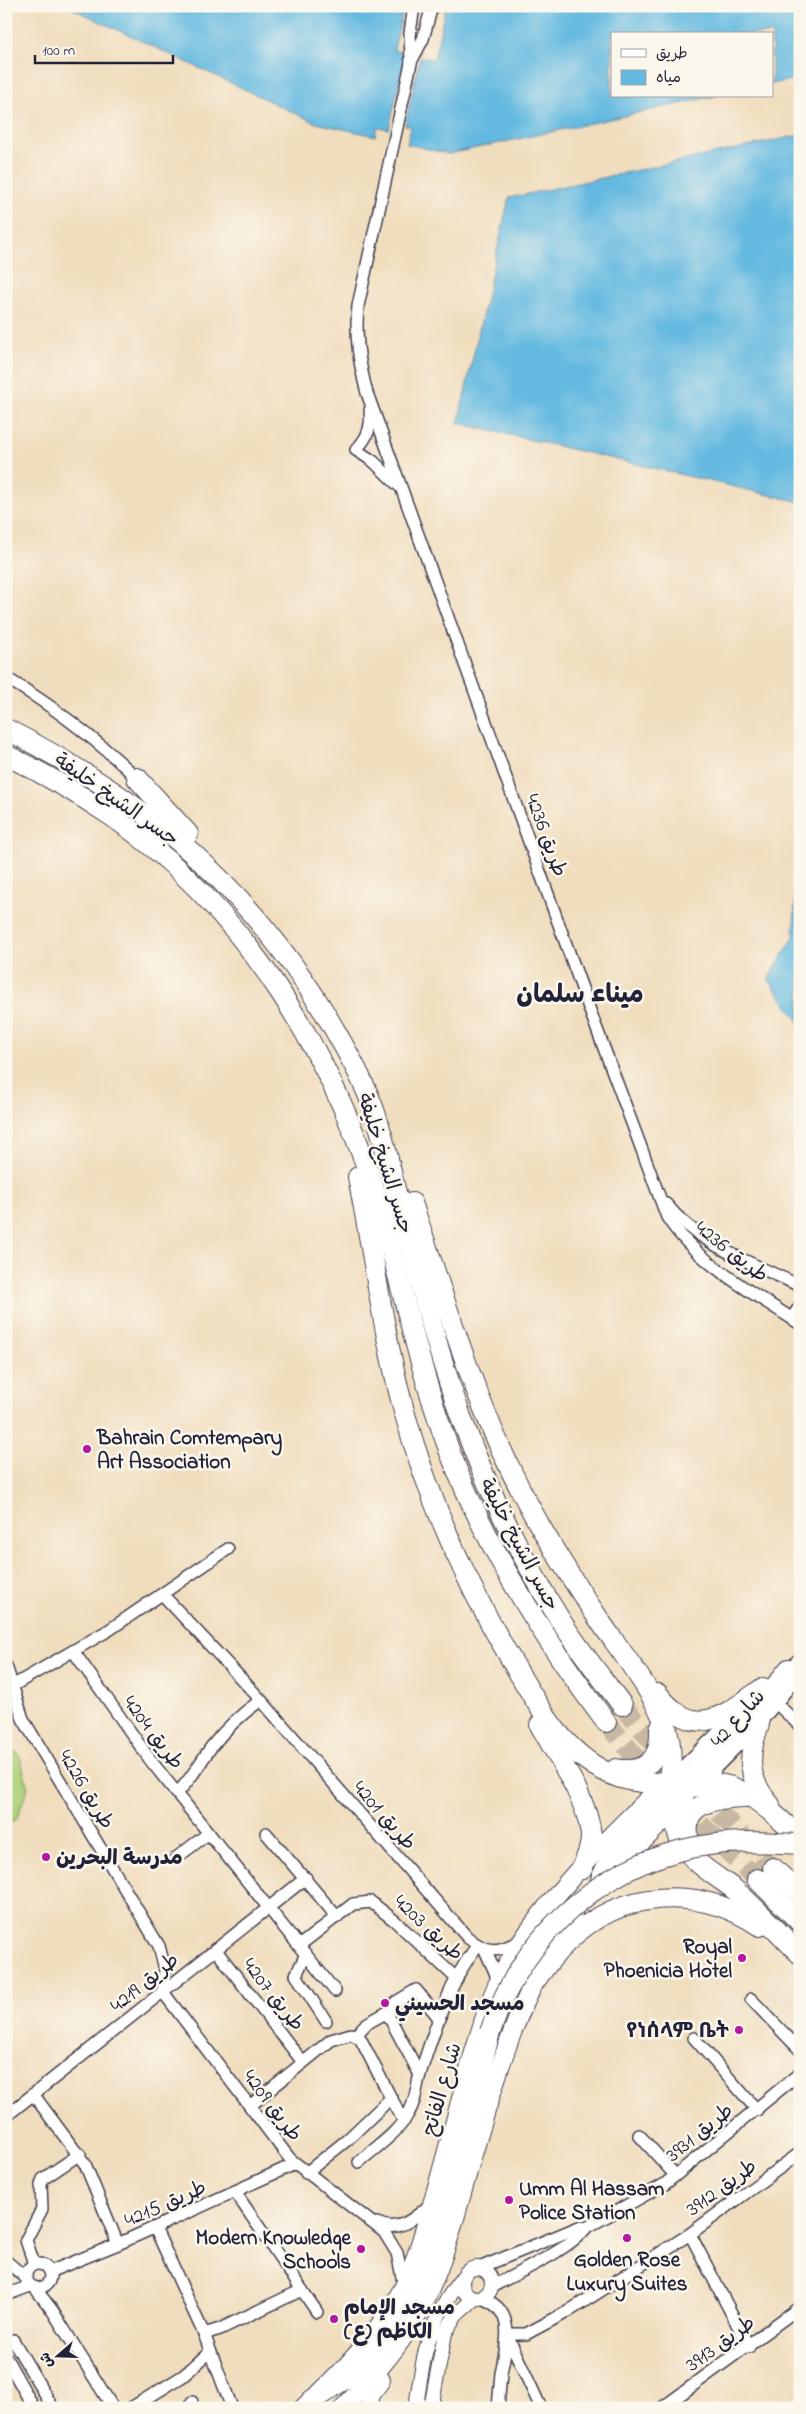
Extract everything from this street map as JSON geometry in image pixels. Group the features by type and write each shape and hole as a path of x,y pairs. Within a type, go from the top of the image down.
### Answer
{"highway":[{"name":"جسر الشيخ خليفة","path":"6,729 86,772 166,828 260,920 293,964 347,1051 375,1113 433,1328 463,1423 502,1515 560,1620 622,1705"},
{"name":"جسر الشيخ خليفة","path":"6,755 38,771 114,818 159,853 205,898 241,939 271,978 298,1019 336,1090 369,1176 412,1331 443,1432 459,1475 513,1586 543,1635 606,1722"},
{"path":"138,778 183,828 212,872"},
{"path":"336,1090 338,1115 357,1172 392,1361 412,1438 437,1509 460,1562 511,1660 550,1723 572,1749 592,1764 610,1774 628,1780 681,1789 719,1784 750,1796 793,1832"},
{"path":"375,1113 396,1156 463,1356 495,1438 533,1515 563,1566 627,1659 665,1724 670,1742 670,1769 681,1789 678,1830 682,1842 693,1856 734,1890 800,1955"},
{"path":"627,1659 674,1713 695,1721 712,1720 770,1696"},
{"path":"511,1660 522,1691 574,1788 588,1819 592,1836 582,1869"},
{"path":"600,1883 603,1872 609,1863 657,1810 681,1789 796,1667"},
{"path":"592,1764 629,1770 644,1766 654,1758 658,1752 661,1730 654,1704"},
{"path":"759,1724 750,1758 754,1782 760,1793 793,1832"},
{"path":"693,1856 688,1827 695,1810 709,1801 720,1798 750,1796"},
{"path":"307,2404 348,2377 368,2357 421,2278 439,2226 490,2032 506,1991 537,1943 564,1914 602,1884 647,1862 697,1847 743,1841 800,1844"},
{"path":"800,1894 765,1874 800,1922"},
{"path":"530,1988 554,1956 584,1928 600,1916 640,1901 684,1898 727,1907 745,1916 800,1955"}],"main road":[{"name":"شارع الفاتح","path":"307,2404 353,2358 404,2286 432,2203 474,2054 498,1984 524,1938 550,1904 582,1869 681,1789"},
{"path":"342,2408 394,2352 415,2318 441,2262 502,2056 530,1988 544,1960 569,1921 600,1883"},
{"path":"371,2408 369,2396 392,2365 394,2352"}],"street":[{"path":"367,393 358,354 356,324 358,306 411,63 410,33 414,6"},
{"path":"411,63 423,39 432,6"},
{"name":"طريق 4236","path":"367,393 370,431 365,441 356,450 374,461 402,490"},
{"name":"طريق 4236","path":"367,393 657,1193 673,1226 690,1245 724,1272 796,1321"},
{"path":"6,678 44,700 87,733 138,778"},
{"name":"طريق 4236","path":"657,1193 684,1224 705,1240 800,1286"},
{"path":"796,1321 800,1306"},
{"path":"14,1685 74,1652 163,1595 228,1549"},
{"path":"163,1595 261,1700 225,1730 212,1745 187,1784 177,1792"},
{"name":"طريق 4204","path":"74,1652 123,1724 335,1991"},
{"name":"طريق 4226","path":"6,1666 14,1685 23,1719 159,1946 165,1969 162,1992"},
{"name":"شارع 42","path":"694,1757 770,1696 796,1667"},
{"name":"شارع 42","path":"681,1789 759,1724 770,1696 796,1667"},
{"path":"770,1696 800,1726"},
{"name":"طريق 4201","path":"261,1700 445,1913 481,1948 495,1972 498,1984"},
{"name":"شارع الفاتح","path":"681,1789 694,1757"},
{"path":"176,1858 209,1833"},
{"path":"266,1833 306,1878 337,1917"},
{"name":"طريق 4219","path":"6,2116 306,1878"},
{"name":"طريق 4203","path":"303,1950 337,1917 359,1902 371,1902 377,1905 457,1979"},
{"path":"359,2162 393,2133 404,2121 413,2105 420,2075 440,2019 462,1968 481,1948 507,1947 524,1938"},
{"name":"طريق 4207","path":"215,1949 302,2061"},
{"path":"303,1950 296,1975 326,2020"},
{"path":"404,2121 390,2098 363,2043 356,2035 366,2024 393,2009 396,2002 416,1990 440,2019"},
{"name":"طريق 4209","path":"162,1992 295,2164 306,2173 373,2222 384,2227 396,2227 410,2221 432,2203"},
{"path":"751,1999 800,2050"},
{"path":"387,2013 420,2075"},
{"name":"طريق 4207","path":"251,2105 302,2061 336,2038 345,2034 356,2035"},
{"name":"طريق 3931","path":"694,2038 757,2110"},
{"name":"طريق 3931","path":"492,2287 551,2254 581,2235 586,2228 633,2203 675,2175 800,2073"},
{"path":"33,2094 80,2154 95,2183 118,2244"},
{"path":"306,2173 347,2140 390,2098"},
{"path":"640,2135 675,2175"},
{"name":"طريق 3912","path":"508,2336 521,2336 540,2329 690,2234 800,2153"},
{"path":"30,2284 32,2265 26,2240 42,2209 40,2185 47,2175 80,2154"},
{"name":"طريق 4215","path":"49,2272 155,2228 295,2164"},
{"path":"235,2192 317,2312"},
{"name":"طريق 4209","path":"373,2222 394,2246 404,2286"},
{"name":"طريق 3931","path":"479,2268 579,2227 586,2228"},
{"path":"155,2228 204,2334 232,2408"},
{"path":"690,2234 748,2347"},
{"path":"547,2241 551,2254"},
{"path":"8,2262 32,2265 41,2264 49,2272 48,2284 52,2310"},
{"path":"8,2262 52,2310 113,2408"},
{"path":"479,2268 491,2276 492,2287 486,2295 477,2298 456,2314 445,2333 427,2407 427,2342 442,2307 462,2278 469,2270 479,2268"},
{"path":"462,2278 464,2291 477,2298 490,2301 498,2307 508,2336 542,2408"},
{"path":"6,2295 30,2284 42,2288 48,2284"},
{"path":"204,2334 261,2311 302,2290"},
{"name":"طريق 3913","path":"662,2408 800,2308"},
{"path":"498,2408 508,2336"},
{"path":"6,2341 12,2339 53,2408"},
{"path":"131,2408 183,2376 210,2352"},
{"path":"6,2358 34,2408"}],"green space":[{"path":"6,1747 19,1754 28,1788 17,1818 6,1827"}],"water":[{"path":"67,6 404,6 394,50 406,53 389,129 377,127 375,136 316,123"},
{"path":"446,6 800,6 800,78 774,84 774,32 611,32 611,98 707,98 449,154 407,144 411,126 405,125 420,57 434,59"},
{"path":"800,135 800,502 458,423 509,198"},
{"path":"800,736 800,1023 768,979 794,937"}],"tunnel":[{"path":"622,1705 667,1759"},
{"path":"606,1722 653,1778"},
{"path":"698,1791 773,1868"},
{"path":"679,1804 757,1879"}],"place":[{"name":"Bahrain Comtempary Art Association","path":"87,1449"},
{"name":"مدرسة البحرين","path":"46,1857"},
{"name":"Royal Phoenicia Hotel","path":"742,1958"},
{"name":"مسجد الحسيني","path":"385,2003"},
{"name":"የነሰላም ቤት","path":"739,2030"},
{"name":"Umm Al Hassam Police Station","path":"509,2200"},
{"name":"Golden Rose Luxury Suites","path":"627,2238"},
{"name":"Modern Knowledge Schools","path":"361,2249"},
{"name":"مسجد الإمام الكاظم (ع)","path":"334,2319"}],"district":[{"name":"ميناء سلمان","path":"580,993"}]}
